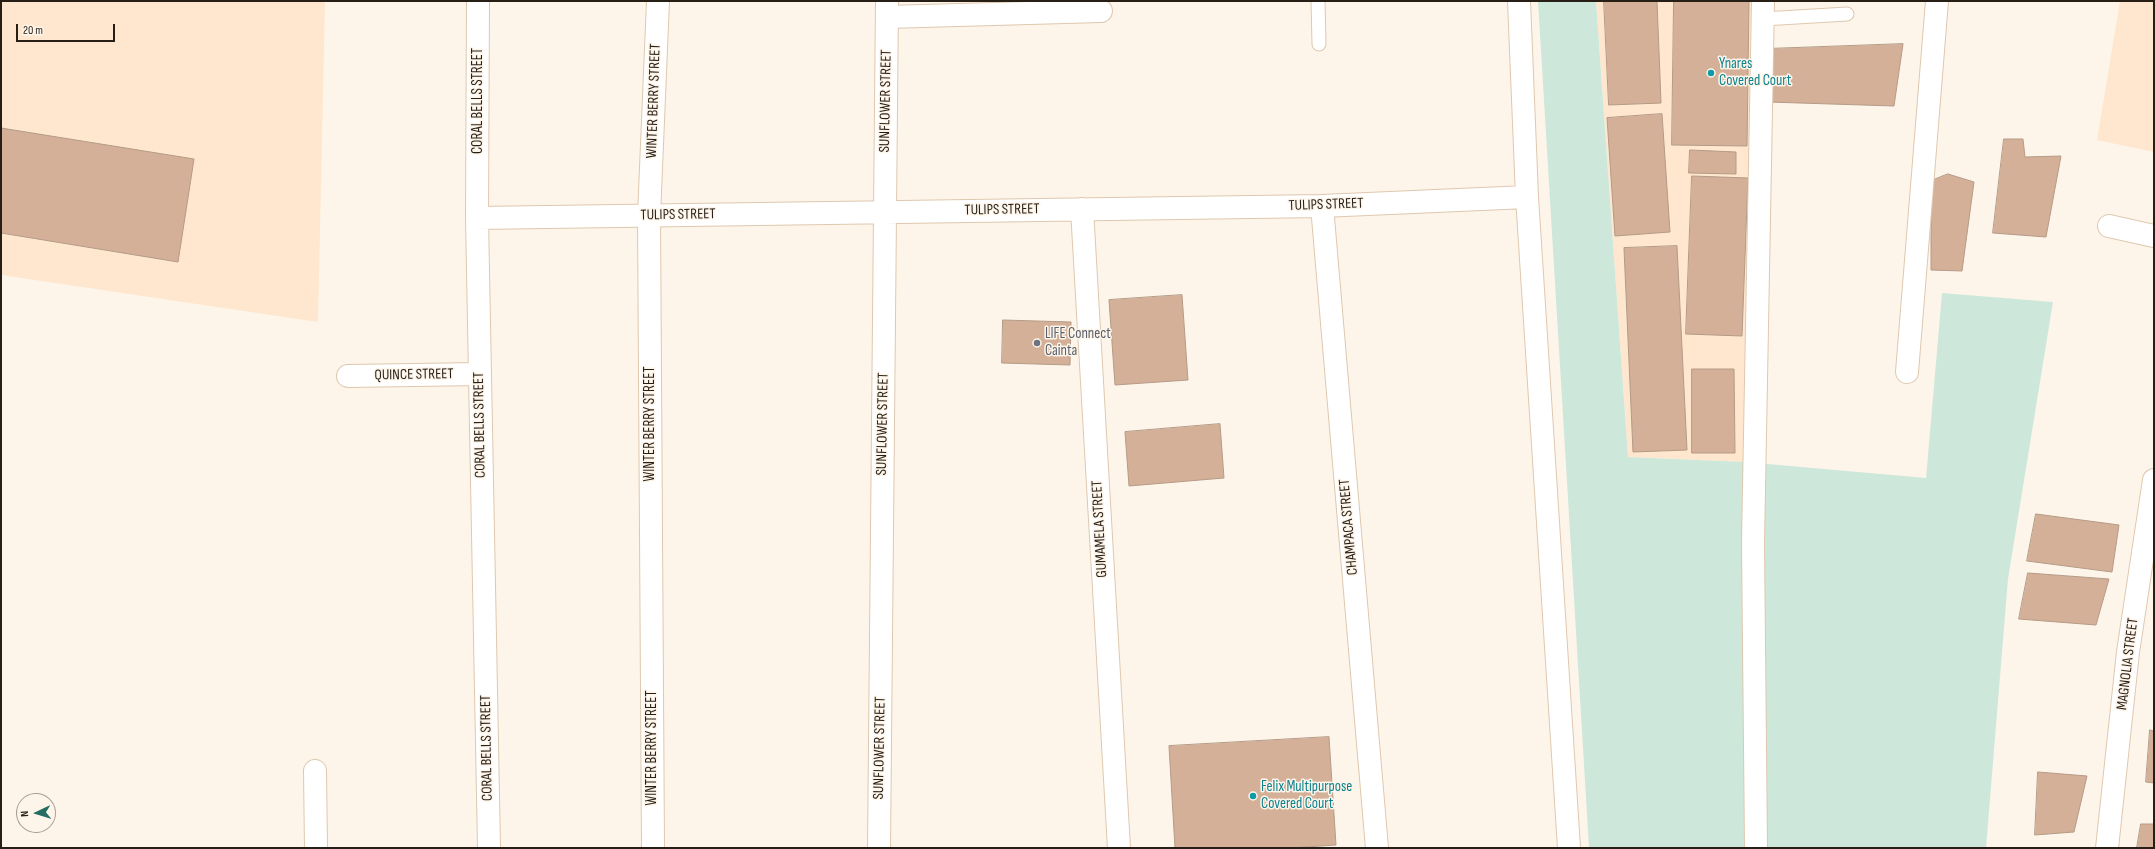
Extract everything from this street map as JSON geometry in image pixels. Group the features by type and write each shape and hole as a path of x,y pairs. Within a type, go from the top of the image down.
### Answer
{"street":[{"name":"CORAL BELLS STREET","path":"478,1 477,218 488,848"},
{"name":"WINTER BERRY STREET","path":"653,848 649,216 658,1"},
{"path":"1520,1 1527,197 1569,848"},
{"path":"1907,372 1937,1"},
{"path":"887,9 1101,11"},
{"name":"SUNFLOWER STREET","path":"879,848 887,9"},
{"path":"1756,848 1753,543 1763,10"},
{"name":"TULIPS STREET","path":"477,218 1322,206 1527,197"},
{"name":"CHAMPACA STREET","path":"1322,206 1377,848"},
{"name":"GUMAMELA STREET","path":"1082,209 1119,848"},
{"path":"2109,226 2154,236"},
{"name":"QUINCE STREET","path":"348,376 479,374"},
{"name":"MAGNOLIA STREET","path":"2107,848 2128,652 2154,480"},
{"path":"315,771 316,848"}],"lane":[{"path":"1318,1 1319,44"},
{"path":"1763,10 1847,14"}],"shaded area":[{"path":"1,1 325,1 318,322 1,275"},
{"path":"1596,1 1769,1 1745,462 1628,457"},
{"path":"2120,1 2154,1 2154,152 2097,140"}],"green space":[{"path":"1538,1 1596,1 1628,457 1745,462 1926,478 1942,293 2053,302 2008,579 1986,848 1589,848"}],"building":[{"path":"1604,1 1657,1 1661,103 1609,105"},
{"name":"Ynares Covered Court","path":"1674,1 1749,1 1747,146 1672,145"},
{"path":"1903,44 1894,106 1768,102 1766,49"},
{"path":"1662,114 1670,232 1615,236 1607,118"},
{"path":"1,128 194,159 178,262 1,233"},
{"path":"2004,139 2023,139 2025,157 2061,156 2046,237 1993,233"},
{"path":"1690,150 1736,152 1736,174 1689,173"},
{"path":"1948,174 1974,182 1962,271 1931,270 1931,181"},
{"path":"1692,176 1748,178 1742,336 1686,334"},
{"path":"1677,246 1687,450 1633,452 1624,248"},
{"path":"1182,295 1188,380 1115,385 1109,300"},
{"name":"LIFE Connect Cainta","path":"1003,320 1071,322 1070,365 1002,363"},
{"path":"1692,369 1734,369 1735,453 1692,453"},
{"path":"1220,424 1224,478 1129,486 1125,432"},
{"path":"2036,514 2119,525 2112,572 2027,561"},
{"path":"2028,573 2109,579 2096,625 2019,619"},
{"path":"2150,730 2154,731 2154,783 2146,782"},
{"name":"Felix Multipurpose Covered Court","path":"1329,737 1336,845 1291,848 1175,848 1169,746"},
{"path":"2038,772 2087,776 2074,832 2035,835"},
{"path":"2141,824 2154,824 2154,848 2137,848"}],"place":[{"name":"Ynares Covered Court","path":"1711,73"},
{"name":"LIFE Connect Cainta","path":"1037,343"},
{"name":"Felix Multipurpose Covered Court","path":"1253,796"}]}
